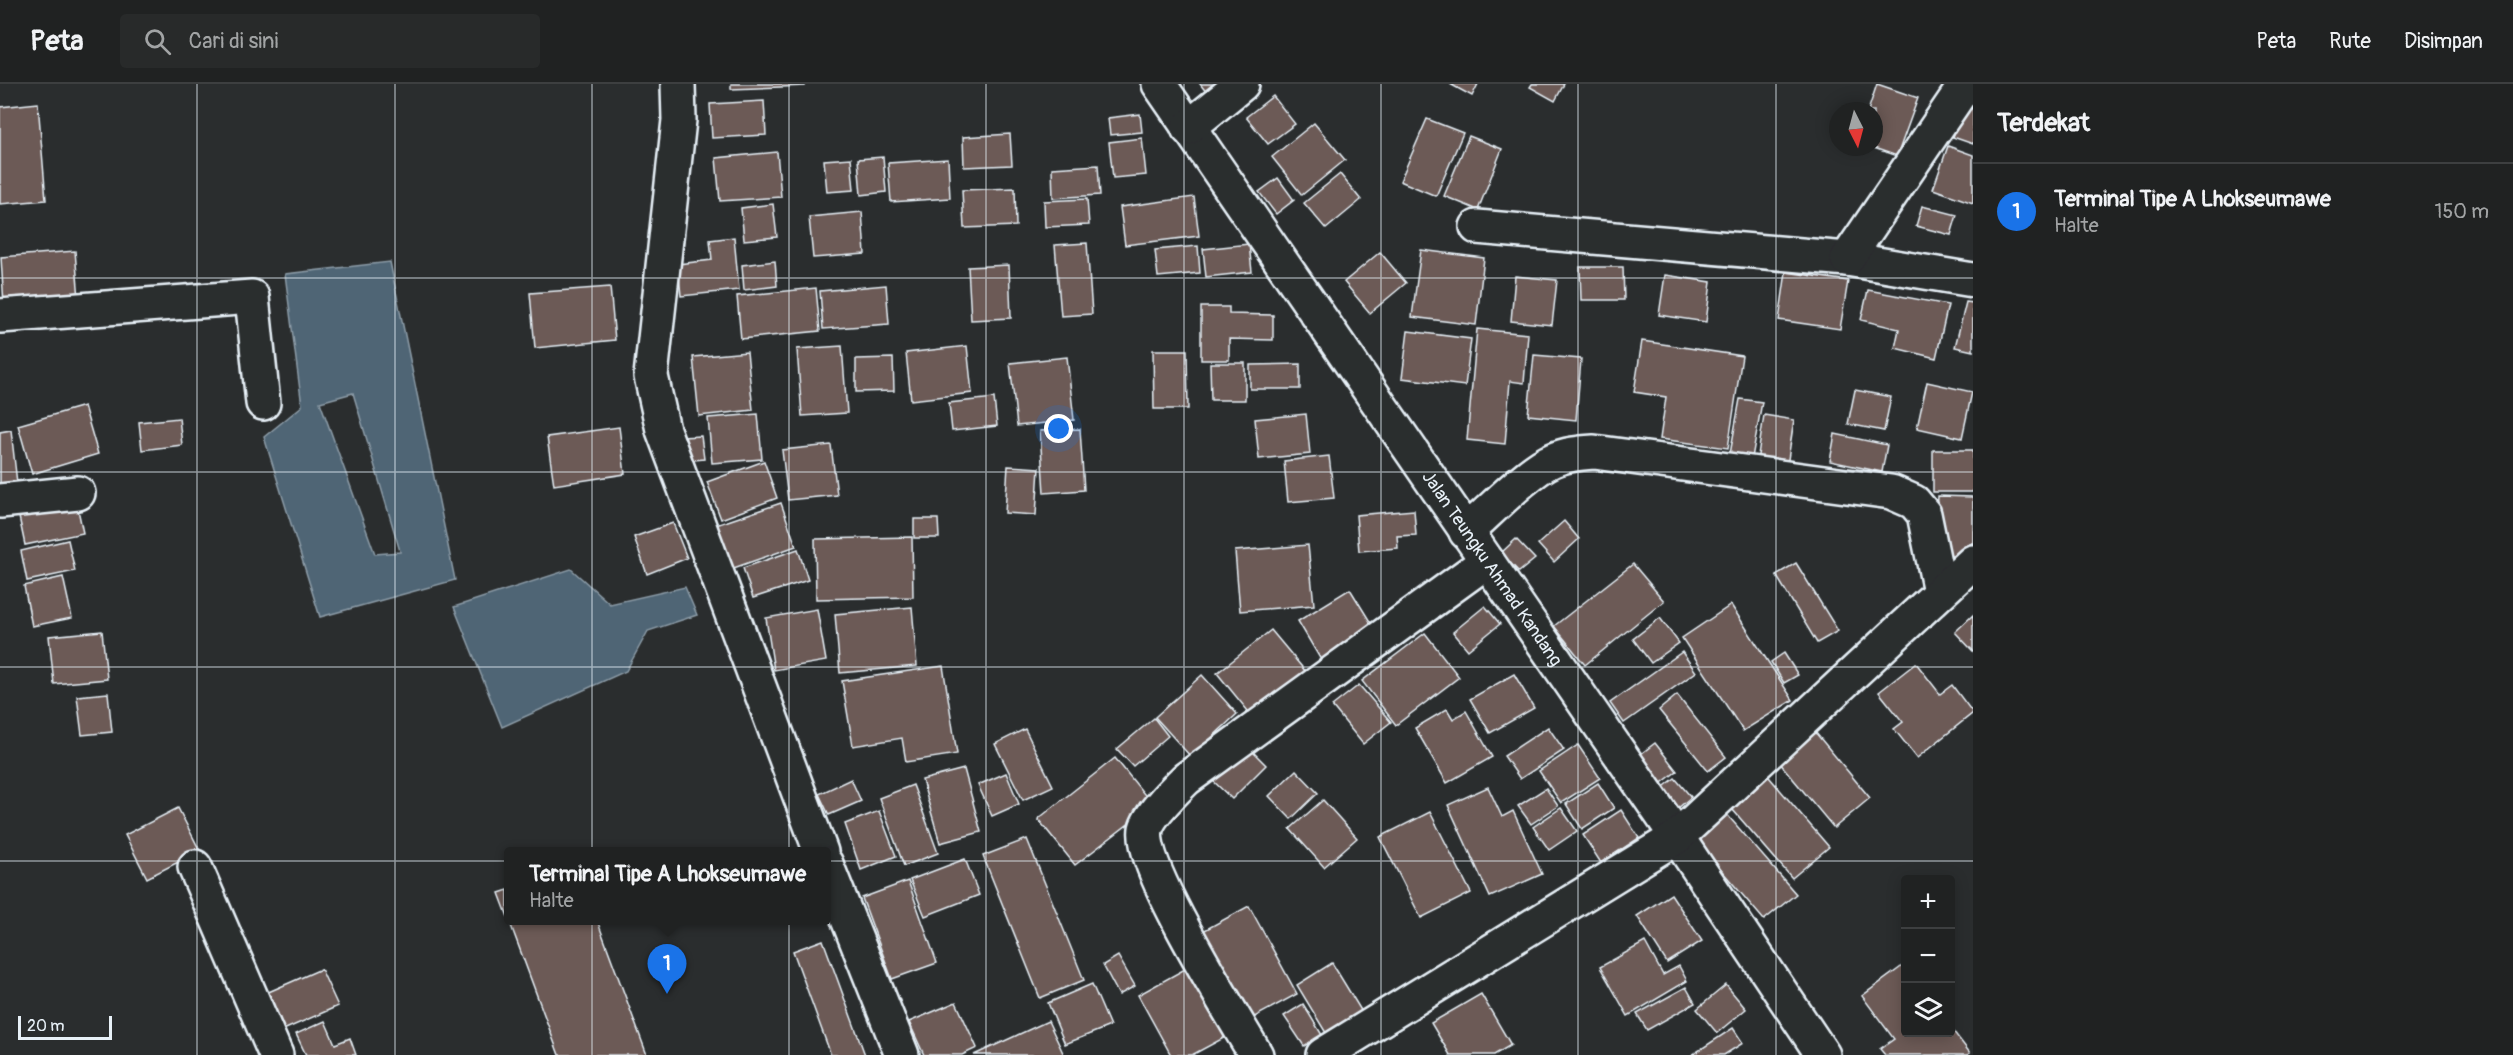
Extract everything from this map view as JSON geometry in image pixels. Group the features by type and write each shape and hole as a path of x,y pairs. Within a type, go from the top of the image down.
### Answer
{"street":[{"path":"678,84 679,120 651,376 663,430 819,847"},
{"name":"Jalan Teungku Ahmad Kandang","path":"1159,84 1677,837 1824,1055"},
{"path":"1188,128 1242,84"},
{"path":"1847,259 1966,84"},
{"path":"1477,227 1847,259 1973,280"},
{"path":"0,316 252,297 263,403"},
{"path":"1466,532 1551,460 1571,453 1594,452 1892,492 1914,502 1924,514 1940,592"},
{"path":"0,501 78,493"},
{"path":"1256,1055 1161,887 1147,849 1146,828 1158,810 1186,778 1487,561"},
{"path":"1323,1055 1677,837 1973,562"},
{"path":"195,867 276,1055"},
{"path":"831,877 902,1055"}],"water":[{"path":"390,262 455,580 320,617 264,437 302,406 285,274","holes":["353,393 400,552 375,554 320,402"]},
{"path":"571,569 610,604 685,587 697,615 648,631 626,671 502,727 454,607"}],"building":[{"path":"731,84 805,84 805,86 731,89"},
{"path":"1200,84 1219,84 1207,93"},
{"path":"1450,84 1478,84 1472,96"},
{"path":"1532,84 1564,84 1555,101 1530,87"},
{"path":"1877,84 1918,98 1897,156 1883,151 1883,102 1871,102"},
{"path":"1971,85 1973,86 1973,144 1953,137"},
{"path":"1273,96 1295,124 1268,144 1246,117"},
{"path":"764,101 766,135 712,138 710,104"},
{"path":"38,103 46,200 0,204 0,107"},
{"path":"1140,114 1142,132 1110,135 1108,118"},
{"path":"1427,119 1463,133 1436,196 1400,181"},
{"path":"1314,123 1345,160 1302,195 1272,157"},
{"path":"1010,134 1012,165 964,167 963,137"},
{"path":"1469,136 1502,149 1478,210 1444,196"},
{"path":"1142,138 1146,175 1113,178 1109,142"},
{"path":"1948,146 1973,155 1973,203 1933,189"},
{"path":"777,152 781,197 720,201 716,158"},
{"path":"883,157 886,192 861,195 858,159"},
{"path":"851,158 854,190 827,192 824,160"},
{"path":"948,159 950,198 891,202 888,163"},
{"path":"1098,165 1100,195 1053,198 1052,168"},
{"path":"1340,174 1361,200 1326,229 1304,203"},
{"path":"1278,178 1294,200 1276,214 1259,192"},
{"path":"1015,188 1016,226 964,228 962,190"},
{"path":"1194,197 1199,236 1125,245 1120,207"},
{"path":"1087,199 1089,225 1045,227 1044,201"},
{"path":"773,204 777,237 744,240 741,208"},
{"path":"1922,206 1957,215 1951,235 1916,226"},
{"path":"862,212 865,254 813,258 809,217"},
{"path":"734,237 739,290 681,296 678,264 712,260 710,240"},
{"path":"1087,243 1092,314 1061,316 1055,245"},
{"path":"1249,244 1252,272 1206,277 1203,249"},
{"path":"1198,246 1200,273 1158,277 1155,250"},
{"path":"1421,250 1484,258 1476,325 1412,317"},
{"path":"75,251 79,299 4,305 1,257"},
{"path":"1380,252 1406,283 1370,313 1344,282"},
{"path":"775,261 777,286 744,290 742,265"},
{"path":"1009,265 1011,318 971,320 968,267"},
{"path":"1580,267 1623,267 1624,300 1581,300"},
{"path":"1786,272 1848,281 1840,329 1779,320"},
{"path":"1665,275 1711,282 1706,322 1659,315"},
{"path":"1515,276 1557,280 1552,325 1511,321"},
{"path":"886,285 889,324 823,329 820,291"},
{"path":"610,287 615,340 535,348 530,293"},
{"path":"816,288 820,331 741,339 737,296"},
{"path":"1868,290 1948,305 1936,358 1895,348 1899,329 1861,320"},
{"path":"1966,302 1973,303 1973,351 1955,347"},
{"path":"1201,307 1229,307 1229,314 1273,315 1273,340 1229,339 1229,360 1201,360"},
{"path":"1477,329 1528,334 1524,383 1510,381 1505,444 1467,440"},
{"path":"1408,331 1471,339 1465,386 1402,378"},
{"path":"1642,341 1742,356 1728,448 1660,439 1666,397 1634,392"},
{"path":"842,346 847,413 802,416 797,349"},
{"path":"967,346 972,393 911,400 906,353"},
{"path":"1153,350 1187,350 1188,409 1154,409"},
{"path":"747,352 753,410 699,416 693,357"},
{"path":"1534,355 1581,359 1576,420 1528,415"},
{"path":"1067,357 1074,420 1017,426 1010,363"},
{"path":"893,358 894,391 856,392 856,359"},
{"path":"1210,363 1245,363 1245,400 1211,400"},
{"path":"1300,364 1300,389 1250,389 1250,365"},
{"path":"1927,382 1972,392 1962,438 1917,428"},
{"path":"1855,390 1891,397 1884,431 1848,424"},
{"path":"994,398 997,426 952,431 949,403"},
{"path":"1740,399 1762,402 1752,458 1730,454"},
{"path":"84,406 98,454 32,474 18,425"},
{"path":"758,414 762,459 712,463 708,418"},
{"path":"1306,414 1310,454 1259,459 1255,419"},
{"path":"1764,415 1794,420 1787,466 1757,462"},
{"path":"179,418 182,445 142,450 139,422"},
{"path":"619,427 625,474 554,485 547,437"},
{"path":"1080,429 1084,490 1044,493 1040,431"},
{"path":"11,430 17,483 0,485 0,432"},
{"path":"1835,434 1887,445 1882,472 1830,461"},
{"path":"701,436 704,459 683,461 681,437"},
{"path":"831,445 837,495 788,500 782,450"},
{"path":"1933,450 1973,450 1973,492 1933,492"},
{"path":"1329,456 1334,498 1288,502 1284,461"},
{"path":"764,461 777,498 721,519 707,482"},
{"path":"1008,466 1039,468 1036,515 1005,513"},
{"path":"1938,496 1973,497 1973,542 1950,558 1936,535"},
{"path":"76,500 83,533 25,545 18,512"},
{"path":"781,503 796,546 728,570 713,526"},
{"path":"1414,510 1416,535 1397,536 1398,548 1359,551 1356,515"},
{"path":"914,519 938,519 939,538 914,538"},
{"path":"1564,521 1579,539 1554,562 1538,544"},
{"path":"673,523 687,558 647,574 634,537"},
{"path":"912,537 913,597 816,599 815,539"},
{"path":"1516,539 1535,559 1519,572 1501,553"},
{"path":"68,540 75,571 27,581 21,551"},
{"path":"1308,545 1314,605 1240,611 1235,551"},
{"path":"798,549 808,580 753,598 743,568"},
{"path":"1796,563 1838,631 1817,643 1776,575"},
{"path":"1633,564 1664,601 1585,665 1554,626"},
{"path":"63,577 72,618 32,626 24,586"},
{"path":"1350,589 1374,628 1321,660 1298,621"},
{"path":"1731,605 1793,700 1743,731 1682,638"},
{"path":"1485,606 1500,624 1468,650 1453,632"},
{"path":"912,607 917,666 840,673 835,614"},
{"path":"817,609 826,661 774,670 766,618"},
{"path":"1973,615 1973,651 1955,632"},
{"path":"1660,618 1679,643 1651,663 1633,639"},
{"path":"1271,630 1306,672 1252,716 1217,673"},
{"path":"102,631 107,679 54,684 49,636"},
{"path":"1425,633 1459,677 1396,725 1362,681"},
{"path":"1682,652 1696,672 1624,723 1610,703"},
{"path":"1784,653 1798,675 1784,683 1771,662"},
{"path":"1916,663 1940,694 1952,685 1973,713 1917,758 1894,729 1903,722 1879,692"},
{"path":"943,666 957,754 906,762 902,738 853,746 842,681"},
{"path":"1514,674 1534,708 1490,733 1470,699"},
{"path":"1202,675 1237,714 1191,757 1155,717"},
{"path":"1359,685 1391,722 1363,744 1332,706"},
{"path":"108,693 112,732 82,735 77,696"},
{"path":"1677,695 1726,757 1708,771 1659,710"},
{"path":"1447,709 1453,719 1466,711 1492,757 1447,783 1415,728"},
{"path":"1154,718 1168,736 1133,766 1117,749"},
{"path":"1548,727 1564,750 1520,779 1504,756"},
{"path":"1025,729 1053,786 1023,800 995,744"},
{"path":"1815,732 1870,798 1834,828 1779,762"},
{"path":"1243,742 1266,765 1232,799 1208,776"},
{"path":"1655,743 1677,771 1659,785 1637,757"},
{"path":"1578,745 1600,778 1561,803 1539,771"},
{"path":"1115,758 1153,805 1075,865 1038,819"},
{"path":"964,769 981,832 940,843 922,780"},
{"path":"1296,770 1318,793 1291,819 1269,796"},
{"path":"1763,770 1829,847 1792,878 1726,802"},
{"path":"1006,773 1019,804 992,816 978,785"},
{"path":"1675,778 1691,797 1677,809 1661,789"},
{"path":"851,779 861,801 829,815 819,794"},
{"path":"1598,783 1614,808 1582,829 1566,804"},
{"path":"913,785 938,853 904,866 879,798"},
{"path":"1488,787 1502,817 1513,811 1542,874 1490,897 1448,805"},
{"path":"1546,788 1558,806 1531,824 1518,806"},
{"path":"1323,800 1357,838 1324,867 1290,829"},
{"path":"178,808 200,851 147,878 125,835"},
{"path":"1561,808 1577,831 1549,850 1533,827"},
{"path":"1621,810 1639,838 1601,863 1583,835"},
{"path":"1723,810 1796,894 1764,920 1692,836"},
{"path":"879,811 896,856 861,870 845,824"},
{"path":"1430,812 1471,893 1421,918 1380,837"},
{"path":"1027,839 1084,980 1040,998 983,856"},
{"path":"965,859 979,895 925,916 910,880"},
{"path":"908,881 937,963 892,979 862,898"},
{"path":"504,891 504,906 499,893"},
{"path":"1671,894 1702,941 1667,963 1637,916"},
{"path":"1249,906 1297,994 1249,1020 1201,932"},
{"path":"511,925 599,925 647,1055 559,1055"},
{"path":"823,940 865,1055 831,1055 793,951"},
{"path":"1645,942 1663,975 1679,966 1687,981 1628,1016 1600,967"},
{"path":"1118,956 1135,986 1119,995 1103,965"},
{"path":"1332,963 1362,1012 1326,1033 1297,985"},
{"path":"1194,964 1233,1033 1192,1055 1171,1055 1138,995"},
{"path":"1901,967 1901,1037 1955,1037 1955,1034 1970,1053 1967,1055 1885,1055 1880,1049 1894,1039 1862,996"},
{"path":"321,969 338,1006 281,1031 264,994"},
{"path":"1092,984 1110,1026 1065,1044 1048,1003"},
{"path":"1726,985 1746,1009 1717,1033 1697,1009"},
{"path":"1686,987 1695,1003 1647,1030 1637,1014"},
{"path":"1481,994 1511,1045 1494,1055 1450,1055 1431,1023"},
{"path":"956,1002 977,1048 962,1055 924,1055 909,1022"},
{"path":"1303,1004 1322,1035 1304,1046 1284,1016"},
{"path":"325,1021 335,1044 350,1038 356,1055 306,1055 296,1034"},
{"path":"1048,1021 1064,1055 974,1055"},
{"path":"1733,1028 1743,1043 1724,1055 1692,1055"}],"place":[{"name":"Terminal Tipe A Lhokseumawe","path":"667,994"}]}
